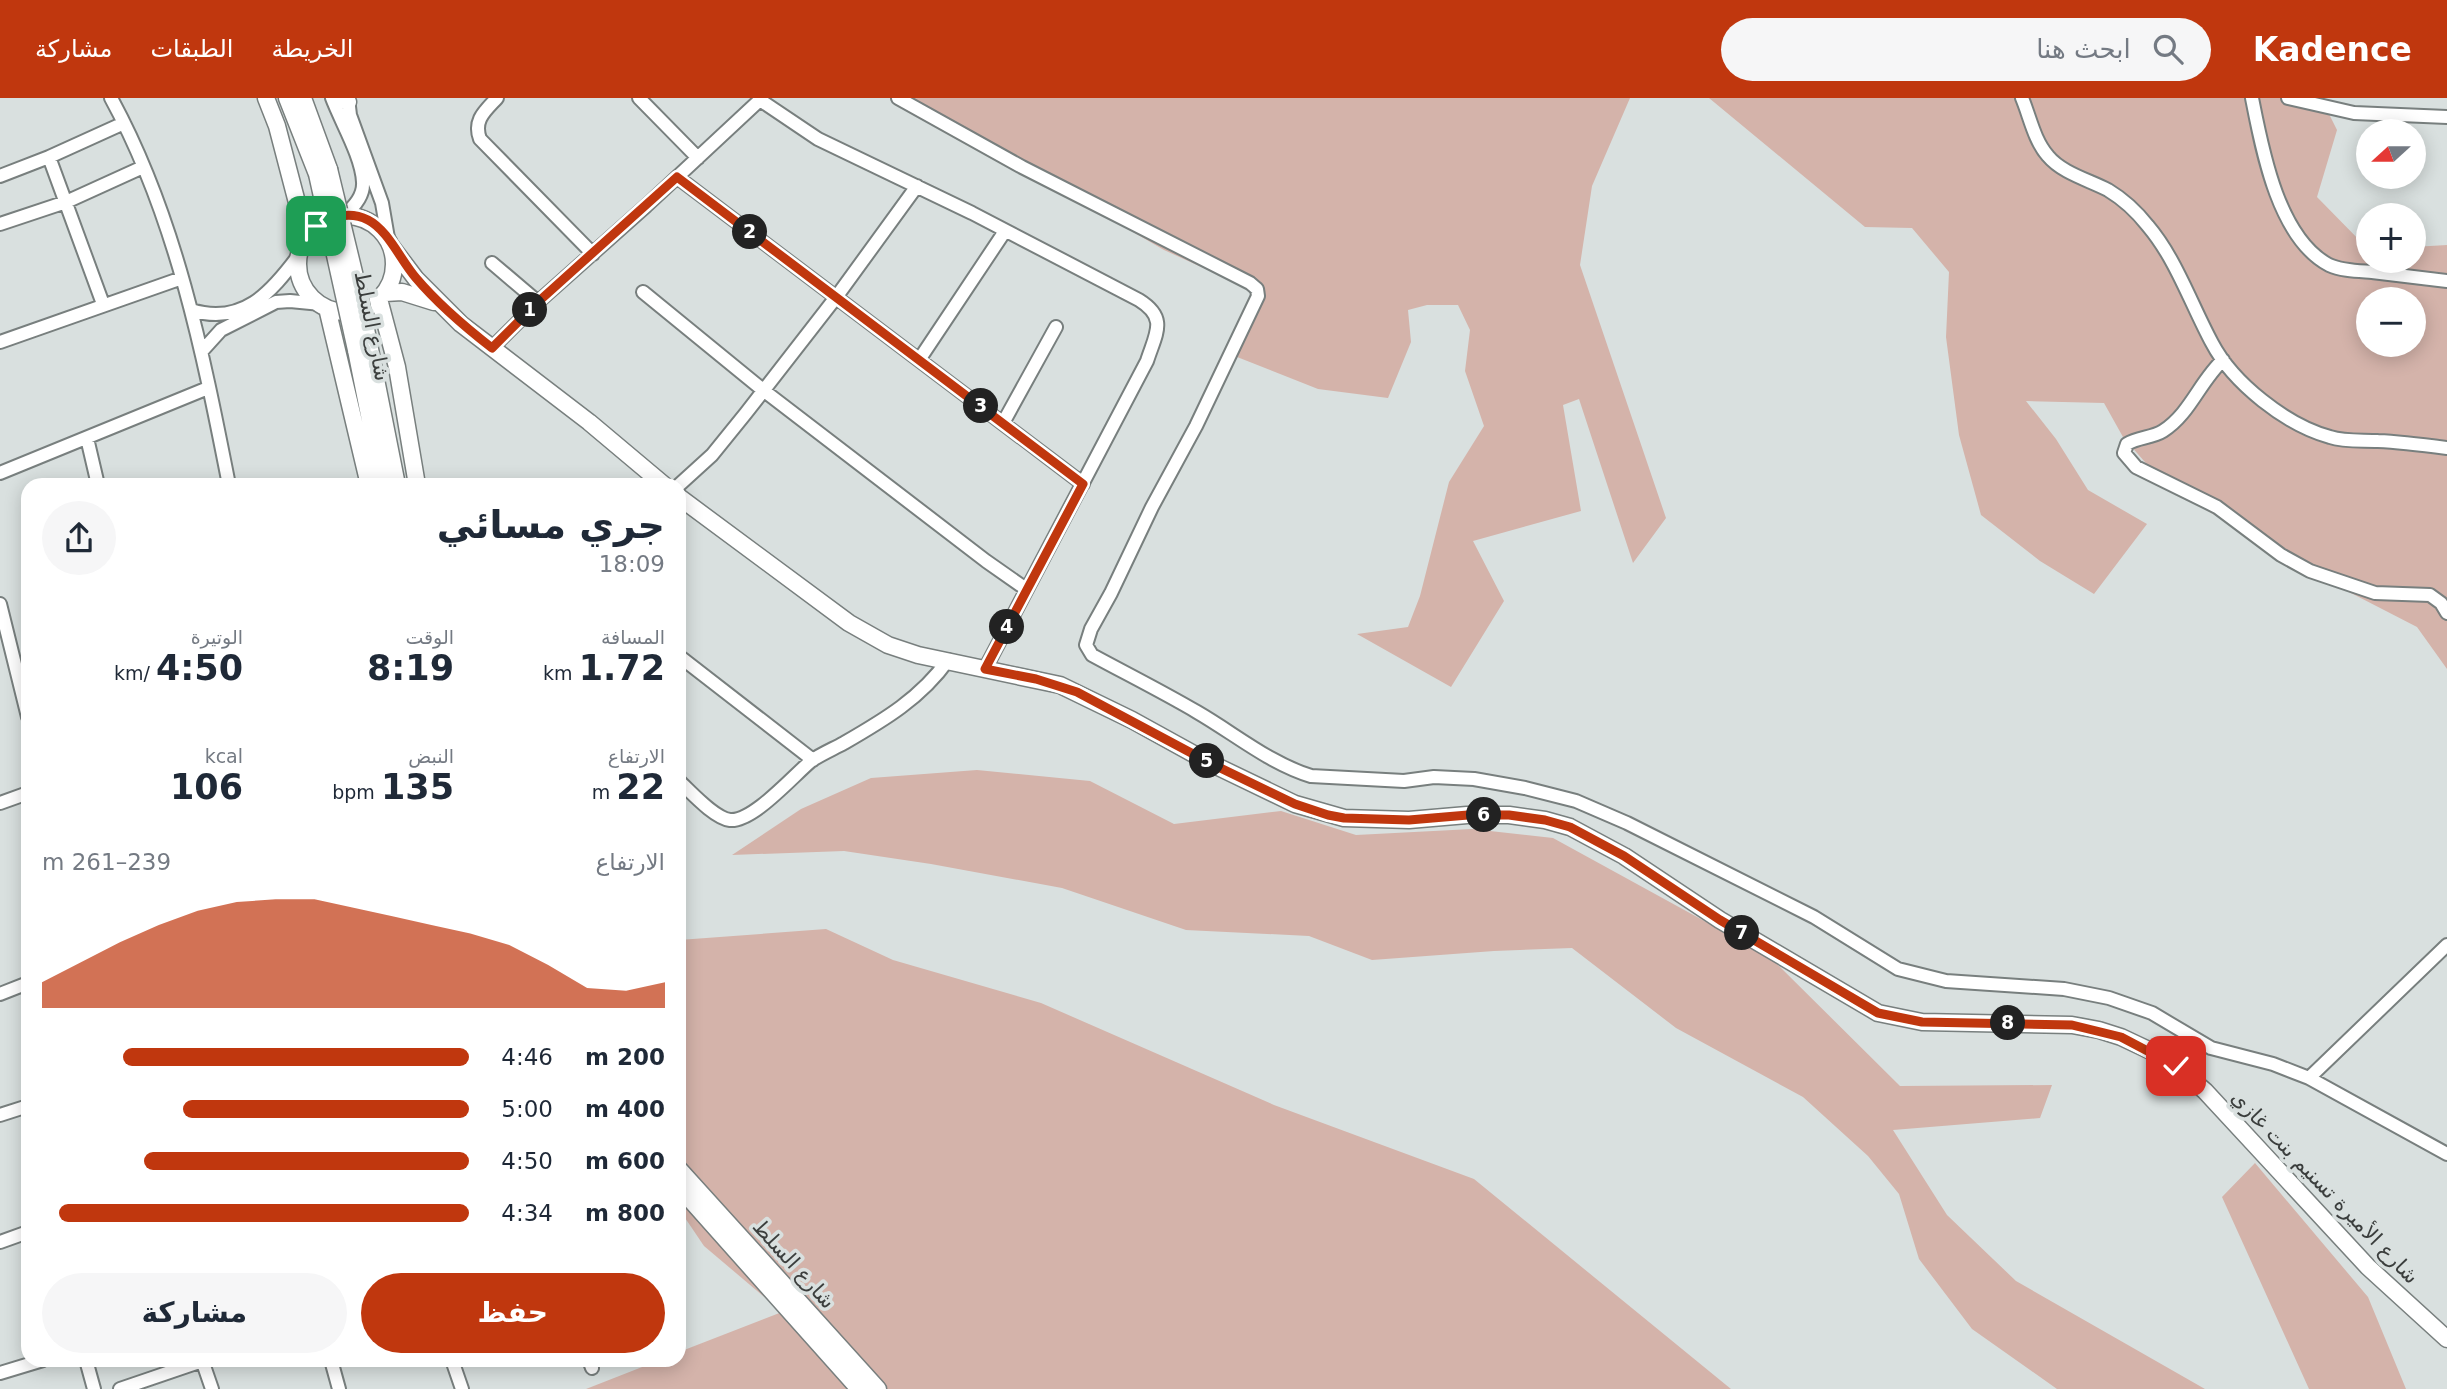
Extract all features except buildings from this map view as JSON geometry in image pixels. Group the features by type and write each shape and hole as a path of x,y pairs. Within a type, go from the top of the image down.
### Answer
{"main road":[{"path":"266,98 306,237"},
{"name":"شارع السلط","path":"287,98 323,171"},
{"name":"شارع السلط","path":"303,98 323,171 362,347 395,478"},
{"path":"443,305 402,292 382,296 367,307 354,312 340,312 324,306 307,292 300,278 299,255 306,237 323,222 344,215 369,220 390,242 416,279 443,305 461,324 589,422 656,478"},
{"path":"390,242 395,262 394,274 382,296 416,478"},
{"path":"324,306 367,478"},
{"name":"شارع السلط","path":"362,347 382,478"},
{"name":"شارع الأميرة تسنيم بنت غازي","path":"686,501 849,624 888,645 918,655 1048,682 1077,692 1210,763 1295,804 1344,818 1409,820 1509,815 1570,827 1624,856 1720,920 1878,1013 1922,1022 2072,1025 2110,1033 2141,1045 2176,1066 2205,1091 2368,1266 2447,1339"},
{"name":"شارع السلط","path":"686,1177 877,1389"},
{"name":"شارع السلط","path":"686,1203 859,1389"}],"street":[{"path":"111,98 143,167 183,278 202,351 227,478"},
{"path":"497,98 478,120 480,139 593,254"},
{"path":"639,98 698,158"},
{"path":"898,98 1022,167 1250,283 1258,292 1196,426 1091,629 1086,641 1092,655 1198,712 1253,748 1297,772 1311,776 1404,781 1434,777 1474,779 1576,801 1627,822 1814,917 1898,969 1946,981 2064,989 2109,998 2152,1013 2211,1048 2273,1064 2309,1078 2447,1154"},
{"path":"2022,98 2048,157 2057,165 2109,191 2148,225 2223,360 2252,390 2296,424 2332,438 2408,442 2447,448"},
{"path":"2252,98 2264,158 2274,190 2297,234 2313,252 2330,265 2346,270 2447,281"},
{"path":"2288,98 2354,113 2447,117"},
{"path":"342,99 363,183 355,204 344,215"},
{"path":"342,99 382,203 390,242"},
{"path":"492,348 538,302 698,158 755,100 818,138 1139,300 1155,312 1157,317 1156,332 1147,361 985,669"},
{"path":"0,176 124,123"},
{"path":"49,157 103,304"},
{"path":"0,224 66,202 143,167"},
{"path":"677,177 1083,484"},
{"path":"686,487 837,296 917,186"},
{"path":"919,360 1005,231"},
{"path":"202,351 220,330 246,312 271,289 299,255"},
{"path":"492,263 538,302"},
{"path":"0,342 183,278"},
{"path":"643,292 763,390 986,561 1027,589"},
{"path":"191,310 216,315 246,312 281,301 324,306"},
{"path":"1003,423 1056,327"},
{"path":"2223,360 2211,370 2193,400 2173,423 2163,431 2127,444 2124,453 2126,458 2136,467 2217,506 2281,555 2310,571 2375,593 2430,595 2441,603 2447,613"},
{"path":"0,473 208,388"},
{"path":"88,438 97,478"},
{"path":"0,604 6,652 21,696"},
{"path":"686,787 713,812 732,820 748,814 813,760 903,707 934,680 948,660"},
{"path":"686,661 813,760"},
{"path":"0,803 21,796"},
{"path":"2309,1078 2447,945"},
{"path":"0,993 21,986"},
{"path":"0,1115 21,1108"},
{"path":"0,1242 21,1234"},
{"path":"0,1373 21,1367"},
{"path":"88,1367 94,1389"},
{"path":"120,1389 183,1367"},
{"path":"205,1367 212,1389"},
{"path":"333,1367 339,1389"},
{"path":"454,1367 462,1389"}],"shaded area":[{"path":"903,98 1630,98 1592,186 1580,265 1666,518 1633,563 1579,399 1563,405 1581,511 1473,541 1504,601 1451,687 1357,634 1408,627 1420,596 1449,482 1484,426 1465,371 1470,330 1458,305 1427,305 1408,310 1411,342 1388,398 1318,389 1227,353 1265,296 1164,250"},
{"path":"1709,98 2321,98 2337,130 2317,197 2356,237 2356,273 2426,273 2426,246 2447,245 2447,669 2417,627 2253,538 2165,485 2123,437 2104,403 2026,401 2056,439 2088,490 2147,524 2094,594 2040,561 1981,515 1959,435 1946,337 1949,272 1912,228 1865,227"},
{"path":"977,770 1090,781 1174,824 1281,811 1356,835 1472,829 1553,838 1770,957 1900,1086 2052,1085 2040,1118 1893,1130 1947,1215 2016,1281 2205,1389 2057,1389 1972,1329 1919,1259 1899,1194 1868,1156 1803,1097 1676,1028 1572,948 1372,960 1309,936 1186,930 1062,888 931,864 844,851 732,855 801,809 871,778"},
{"path":"826,929 893,960 1041,1003 1274,1105 1474,1179 1731,1389 586,1389 642,1367 686,1367 686,1349 782,1312 704,1246 686,1219 686,939"},
{"path":"2255,1163 2368,1297 2406,1389 2309,1389 2222,1197"}],"route":[{"path":"316,226 329,218 344,215 369,220 388,238 391,246 426,288 461,324 492,348 538,302 677,177 1083,484 985,669 1036,679 1077,692 1210,763 1295,804 1328,815 1409,820 1509,815 1570,827 1624,856 1720,920 1878,1013 1922,1022 2072,1025 2121,1037 2141,1045 2176,1066"}]}
